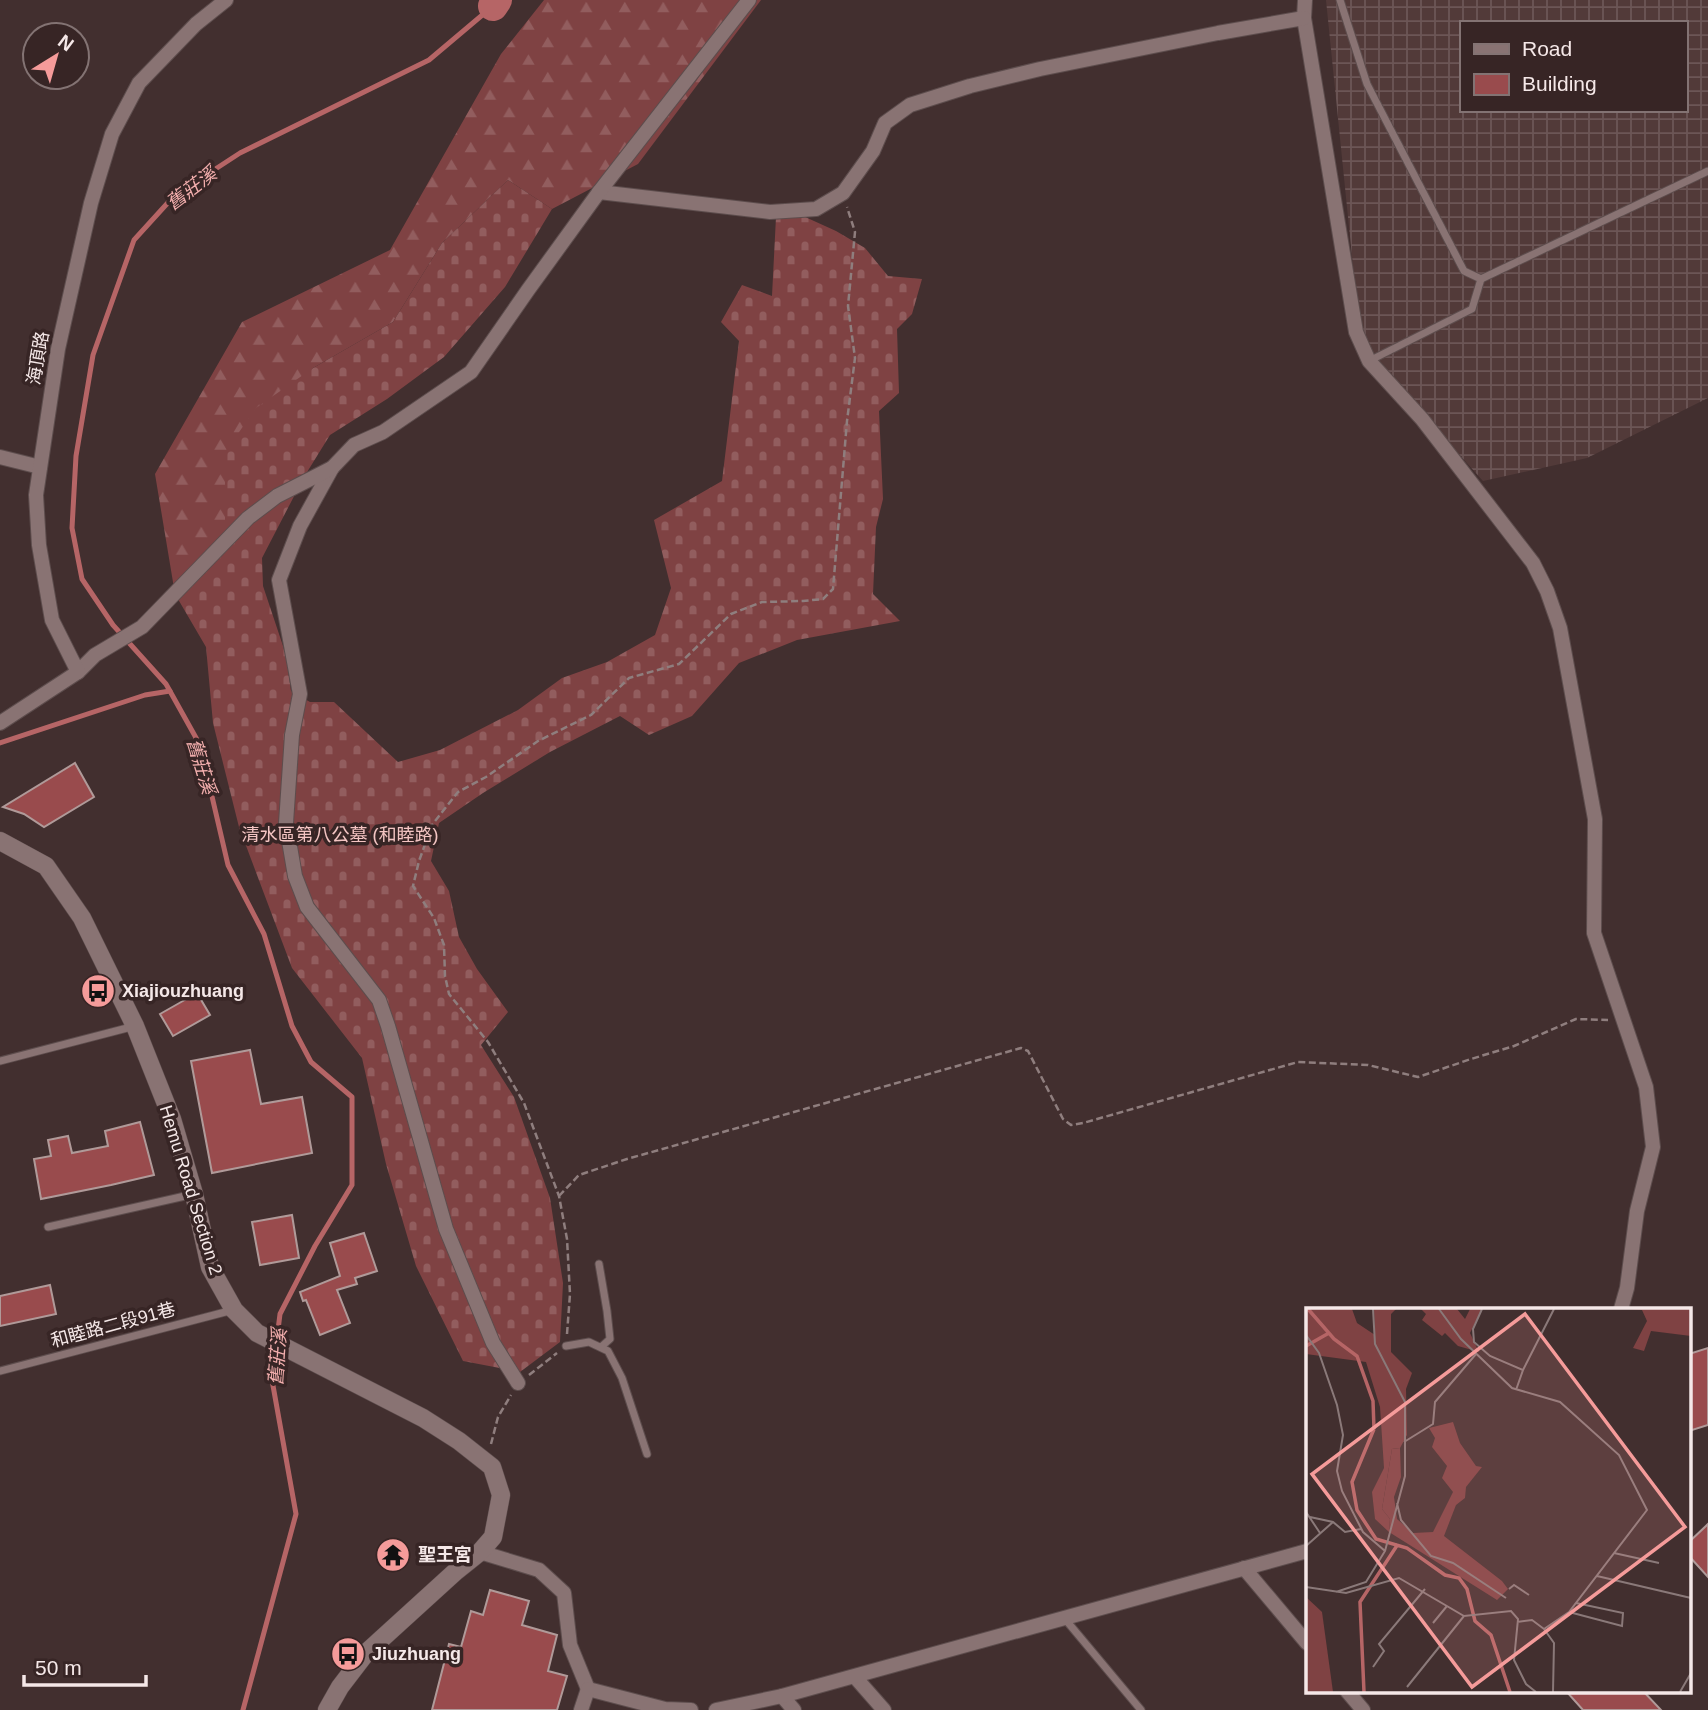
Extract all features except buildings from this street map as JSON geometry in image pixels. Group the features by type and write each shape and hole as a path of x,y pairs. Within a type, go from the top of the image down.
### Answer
{"street":[{"name":"海頂路","path":"78,673 52,620 39,545 36,495 58,349 91,203 112,134 139,83 196,24 226,0"},
{"path":"518,1383 493,1343 446,1229 379,1000 307,907 295,876 286,823 292,734 300,694 279,580 300,526 332,468 354,445 383,432 471,372 599,192 748,0"},
{"path":"1305,0 1304,18 1356,332 1370,360 1422,419 1533,563 1547,591 1560,628 1595,819 1594,933 1646,1087 1653,1147 1637,1211 1627,1288 1621,1308"},
{"path":"599,192 770,212 816,209 843,193 873,151 886,123 910,105 970,86 1040,69 1304,18"},
{"path":"0,457 40,467"},
{"path":"0,723 78,673 96,655 142,627 248,517 277,496 332,468"},
{"name":"Hemu Road Section 2","path":"0,841 46,866 82,918 135,1026 172,1119 194,1194 210,1267 233,1310 257,1333 423,1418 492,1467"},
{"path":"327,1710 340,1687 366,1653 480,1552 493,1537 501,1496 492,1467"},
{"path":"716,1710 855,1677 1306,1551"},
{"path":"480,1552 539,1570 564,1593 570,1645 589,1689 581,1710"},
{"path":"1244,1568 1306,1642"},
{"path":"855,1677 884,1710"},
{"path":"589,1689 665,1709 691,1710"},
{"path":"1348,1692 1363,1710"},
{"path":"782,1696 794,1710"}],"lane":[{"path":"1340,0 1367,84 1464,271 1481,279"},
{"path":"1370,360 1472,309 1481,279 1708,171"},
{"path":"0,1061 135,1026"},
{"path":"48,1227 194,1194"},
{"path":"599,1264 610,1339 601,1347"},
{"name":"和睦路二段91巷","path":"0,1371 233,1310"},
{"path":"566,1346 589,1342 608,1351 622,1378 647,1454"},
{"path":"1065,1619 1141,1710"}],"path":[{"path":"492,1467 489,1452 498,1417 518,1383 566,1346 570,1294 568,1239 559,1196 524,1103 488,1042 449,994 445,976 444,945 438,927 413,886 419,862 432,825 458,792 486,777 538,741 591,715 629,678 679,664 731,614 762,601 823,599 833,589 855,358 848,306 855,232 843,193"},
{"path":"559,1196 579,1175 627,1159 1021,1048 1028,1051 1063,1119 1071,1125 1298,1062 1368,1065 1418,1077 1514,1046 1576,1019 1623,1020"}],"shaded area":[{"path":"1326,0 1708,0 1708,398 1587,458 1483,481 1361,345"}],"green space":[{"path":"544,0 761,0 638,164 552,209 508,180 442,243 393,322 313,368 225,453 226,533 175,594 155,474 242,322 390,250 501,54"},
{"name":"清水區第八公墓 (和睦路)","path":"508,180 552,209 505,287 444,357 387,399 330,435 304,477 262,558 263,586 286,655 291,691 310,702 334,702 398,762 440,750 518,710 562,678 607,662 655,635 671,588 654,520 722,481 739,341 721,322 742,285 772,296 776,217 792,211 865,248 888,276 922,279 912,314 897,329 899,393 879,411 883,499 876,527 873,594 900,621 797,640 739,663 692,716 649,735 620,716 550,752 439,823 431,861 449,891 459,937 477,969 508,1012 481,1045 514,1097 550,1198 563,1283 560,1342 520,1372 463,1361 416,1266 386,1164 362,1058 292,968 239,827 213,723 206,647 175,594 225,533 225,452 256,408 313,368 393,322 442,243"}],"waterway":[{"name":"舊莊溪","path":"493,6 497,0"},
{"name":"舊莊溪","path":"277,1338 280,1314 315,1246 352,1185 352,1097 311,1062 292,1026 264,934 228,865 200,745 166,684 113,625 82,579 72,528 76,456 93,355 134,240 174,196 240,153 429,60 493,6"},
{"path":"0,743 145,695 170,691"},
{"name":"舊莊溪","path":"243,1710 296,1514 272,1380 276,1348"}],"place":[{"name":"Xiajiouzhuang","path":"98,991"},
{"name":"聖王宮","path":"393,1555"},
{"name":"Jiuzhuang","path":"348,1654"}]}
